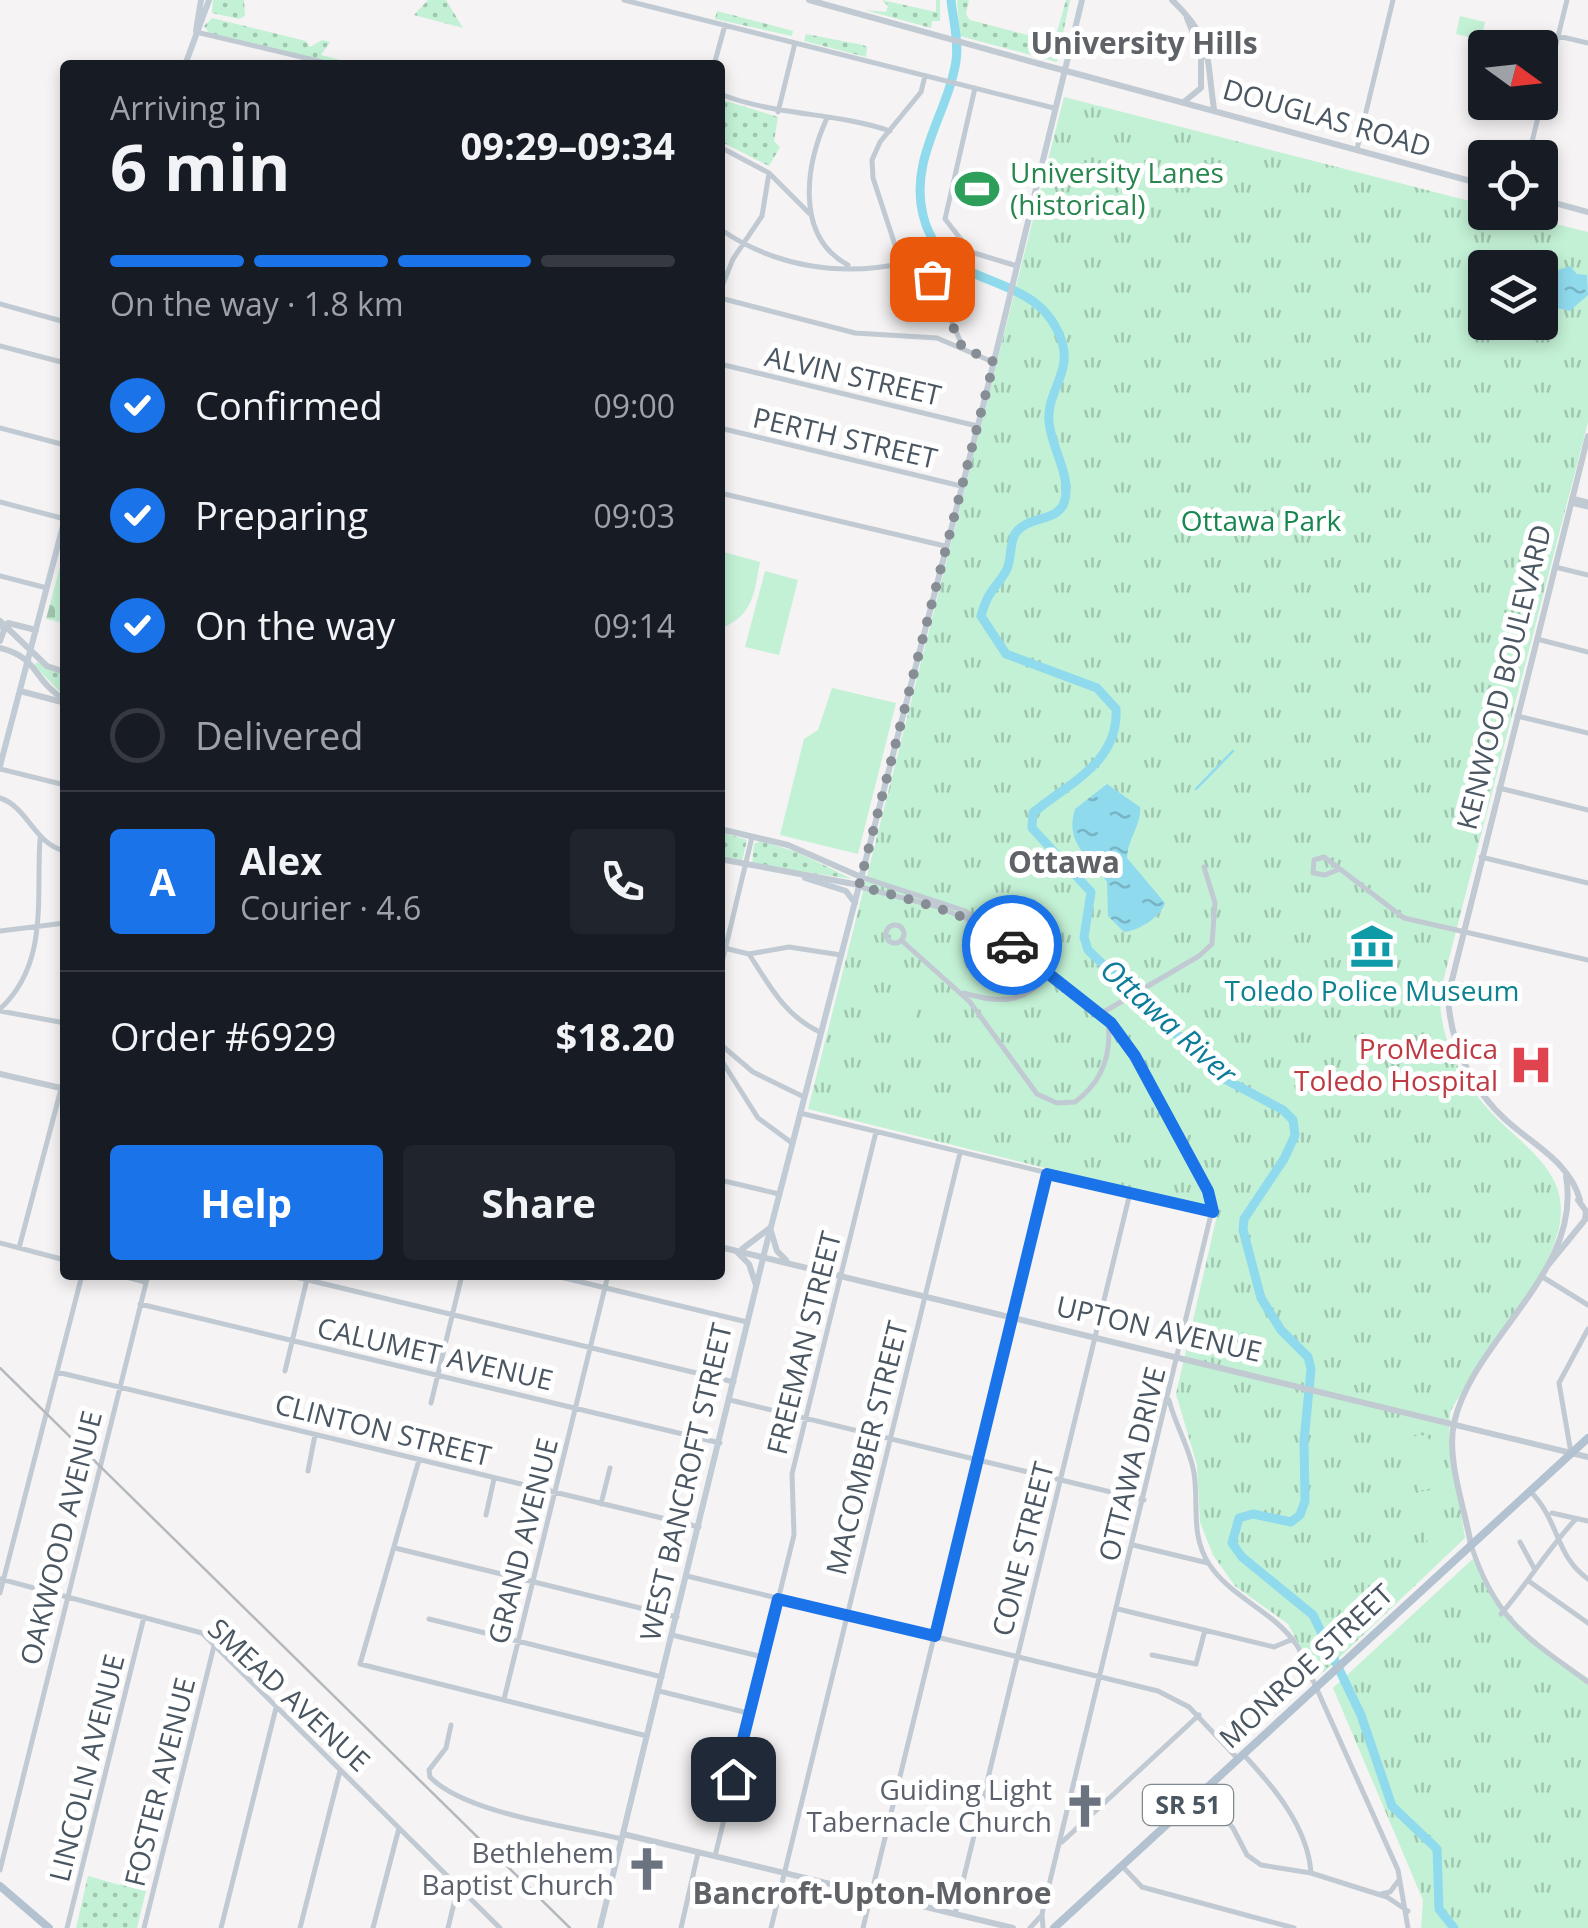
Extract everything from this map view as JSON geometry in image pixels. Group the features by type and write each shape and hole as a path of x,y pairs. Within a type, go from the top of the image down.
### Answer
{"main road":[{"path":"196,32 201,0"},
{"path":"187,60 209,0"},
{"name":"WEST BANCROFT STREET","path":"600,1928 770,1228 978,426 1082,0"},
{"path":"0,767 60,538"},
{"path":"805,878 846,891 855,903"},
{"name":"MONROE STREET","path":"1054,1928 1588,1438"},
{"path":"0,1886 49,1928"}],"street":[{"path":"624,0 1054,108"},
{"name":"DOUGLAS ROAD","path":"809,0 1468,181"},
{"path":"1172,0 1196,22 1205,40 1214,109"},
{"path":"1356,152 1393,0"},
{"path":"1567,0 1558,36 1588,43"},
{"path":"1185,101 1201,88 1201,55 1187,17"},
{"path":"715,60 725,25"},
{"path":"196,32 309,60"},
{"path":"778,112 795,43"},
{"path":"1201,55 1208,63"},
{"path":"929,76 874,153 872,168 892,237 905,263 934,282 962,347"},
{"path":"971,87 945,220 971,252 1016,266"},
{"path":"725,96 778,112 890,131"},
{"path":"810,215 812,155 827,118"},
{"path":"725,151 769,173 810,215 823,244 850,266"},
{"path":"725,283 742,244 762,216 769,173"},
{"path":"1558,204 1588,212"},
{"path":"725,232 742,244 802,266 905,263"},
{"path":"725,295 855,334 936,338 994,362"},
{"path":"0,304 60,321"},
{"path":"0,346 60,363"},
{"name":"ALVIN STREET","path":"725,365 978,426"},
{"path":"0,428 60,444"},
{"name":"PERTH STREET","path":"725,429 962,486"},
{"name":"KENWOOD BOULEVARD","path":"1582,1201 1548,1151 1489,1102 1456,1043 1448,996 1588,436"},
{"path":"725,494 946,546"},
{"path":"1572,500 1588,504"},
{"path":"0,502 60,518"},
{"path":"1555,567 1588,575"},
{"path":"0,576 47,588"},
{"path":"1,622 36,630"},
{"path":"1,622 4,632 0,645 28,660 40,679 60,697"},
{"path":"1,622 47,666 60,670"},
{"path":"1537,639 1588,652"},
{"path":"20,691 60,700"},
{"path":"1517,716 1588,733"},
{"path":"0,724 10,727"},
{"path":"0,767 60,784"},
{"path":"1498,788 1588,810"},
{"path":"0,798 11,803 40,839 60,850"},
{"path":"725,830 788,845 860,883 985,926 1104,1016 1148,1080 1208,1191 1213,1212 800,1113"},
{"path":"725,941 752,837"},
{"path":"40,839 42,861 30,968 0,1010 60,1022"},
{"path":"42,861 55,849"},
{"path":"1340,870 1320,876 1311,866 1316,858 1324,857 1404,918 1588,960"},
{"path":"1481,857 1588,883"},
{"path":"725,861 805,878 860,883"},
{"path":"1104,1016 1200,956 1214,940 1214,902 1204,867"},
{"path":"0,931 60,925"},
{"path":"901,940 922,963 958,990 1037,1094 1057,1103 1079,1100 1101,1073 1108,1054 1104,1016"},
{"path":"725,948 749,954 790,947 841,956"},
{"path":"749,954 782,1004 803,1024 820,1032"},
{"path":"958,990 1014,1000 1034,992 1049,973"},
{"path":"725,1048 754,1072 804,1096"},
{"path":"725,1066 758,1118 792,1143"},
{"path":"0,1074 60,1088"},
{"path":"20,1248 60,1100"},
{"name":"FREEMAN STREET","path":"715,1856 794,1535 792,1474 876,1132"},
{"name":"MACOMBER STREET","path":"771,1928 960,1153"},
{"path":"863,1928 1047,1174"},
{"path":"1548,1265 1566,1210 1566,1176"},
{"path":"725,1181 779,1194"},
{"name":"CONE STREET","path":"954,1914 1130,1193"},
{"path":"1566,1210 1582,1201 1584,1221 1548,1265 1483,1366 1454,1424 1454,1445 1471,1545 1482,1579 1501,1614 1529,1641 1588,1682"},
{"path":"1566,1210 1572,1221 1584,1221"},
{"name":"OTTAWA DRIVE","path":"1043,1928 1042,1914 1213,1212"},
{"path":"756,1285 749,1264 736,1250 754,1244 770,1228 777,1251 792,1264"},
{"path":"0,1243 60,1259"},
{"name":"UPTON AVENUE","path":"725,1248 1588,1457"},
{"path":"1541,1276 1588,1306"},
{"path":"0,1592 81,1280"},
{"name":"OAKWOOD AVENUE","path":"0,1870 146,1280"},
{"path":"284,1371 307,1280"},
{"path":"319,1280 734,1382"},
{"path":"430,1404 461,1280"},
{"path":"572,1280 747,1322"},
{"name":"GRAND AVENUE","path":"504,1700 607,1280"},
{"name":"CALUMET AVENUE","path":"140,1304 720,1443"},
{"path":"1571,1453 1558,1383 1588,1329"},
{"name":"CLINTON STREET","path":"56,1372 699,1527"},
{"path":"1169,1398 1194,1474 1195,1523 1209,1563 1234,1590 1278,1621 1319,1685 1400,1878 1408,1928"},
{"path":"730,1400 1144,1500"},
{"path":"308,1471 315,1435"},
{"path":"419,1460 360,1664 647,1736"},
{"path":"601,1504 610,1468"},
{"path":"486,1515 494,1478"},
{"path":"1530,1491 1550,1511 1588,1521"},
{"path":"1550,1511 1570,1565 1588,1579"},
{"path":"1501,1614 1575,1520"},
{"path":"1520,1542 1534,1568"},
{"path":"1133,1545 1209,1563"},
{"path":"394,1548 677,1616"},
{"path":"687,1576 1168,1695 1199,1716 1283,1802 1310,1860 1310,1873"},
{"name":"SMEAD AVENUE","path":"2,1579 198,1631 500,1928"},
{"path":"1529,1581 1588,1623"},
{"path":"1117,1608 1268,1646 1280,1647 1293,1640"},
{"name":"LINCOLN AVENUE","path":"68,1928 144,1617"},
{"path":"429,1618 662,1678"},
{"path":"1152,1655 1196,1664 1204,1630"},
{"path":"672,1635 764,1657"},
{"name":"FOSTER AVENUE","path":"144,1928 214,1646"},
{"path":"658,1691 749,1713"},
{"path":"221,1928 276,1706"},
{"path":"1059,1844 1199,1716"},
{"path":"452,1725 446,1748 431,1763 430,1777 454,1794 494,1807 1013,1928"},
{"path":"300,1928 340,1769"},
{"path":"1202,1793 1234,1828 1252,1860 1280,1871 1310,1873 1378,1894 1408,1910"},
{"path":"373,1928 399,1828"},
{"path":"681,1928 699,1852"},
{"path":"1122,1866 1142,1887 1294,1928"},
{"path":"1378,1894 1390,1892 1400,1878"},
{"path":"448,1928 458,1886"},
{"name":"OTTAWA DRIVE","path":"1030,1928 1042,1914"}],"green space":[{"path":"213,0 244,0 245,16 239,19 212,13"},
{"path":"428,0 446,0 463,28 414,15"},
{"path":"882,0 936,12 936,0 940,0 940,21 932,21 931,28 865,10 886,12 888,6"},
{"path":"957,0 969,0 966,14 970,20 1050,41 1056,36 1066,0 1070,0 1057,62 960,36"},
{"path":"717,11 793,31 792,36 715,19"},
{"path":"1460,16 1485,22 1483,30 1468,30 1468,37 1456,34"},
{"path":"212,18 306,41 310,47 322,40 330,42 321,55 340,60 320,60 209,33 204,26"},
{"path":"806,34 863,45 867,47 866,57 804,41"},
{"name":"Ottawa Park","path":"1064,97 1468,201 1468,230 1558,230 1558,224 1588,232 1588,422 1440,993 1447,1041 1460,1070 1489,1110 1553,1178 1561,1213 1557,1235 1537,1280 1450,1412 1449,1434 1465,1538 1324,1672 1315,1674 1288,1624 1235,1586 1213,1555 1200,1522 1197,1465 1176,1394 1218,1211 808,1109"},
{"path":"725,101 778,117 774,141 780,147 769,166 725,144"},
{"path":"725,552 760,562 751,602 725,626"},
{"path":"60,567 60,622 46,619"},
{"path":"765,571 798,580 779,655 745,647"},
{"path":"37,662 60,673 60,692 34,665"},
{"path":"832,688 896,703 858,854 780,835 804,739 818,730"},
{"path":"725,833 747,840 742,861 725,858"},
{"path":"760,841 797,852 852,879 752,864 754,844"},
{"path":"906,1000 914,1003 914,1019 906,1022 898,1019 895,1011 898,1003"},
{"path":"1420,1435 1432,1447 1420,1459 1408,1447"},
{"path":"1433,1457 1439,1487 1418,1491 1413,1461"},
{"path":"1439,1489 1449,1541 1428,1544 1418,1492"},
{"path":"1477,1555 1507,1611 1536,1640 1588,1678 1588,1928 1421,1928 1423,1900 1333,1688"},
{"path":"88,1876 120,1885 122,1880 147,1886 137,1928 76,1928"}],"water":[{"path":"1570,266 1577,274 1587,275 1588,295 1570,311 1558,308 1558,270"},
{"path":"1107,784 1140,807 1127,858 1165,903 1148,922 1124,932 1108,916 1107,882 1080,849 1073,832 1075,809"}],"waterway":[{"name":"Ottawa River","path":"951,0 956,61 925,155 920,194 923,215 934,241 950,259 1033,301 1050,318 1064,353 1049,411 1066,483 1064,503 1055,514 1027,524 1015,534 1008,567 989,595 981,616 1006,654 1097,688 1116,709 1115,728 1100,758 1033,813 1032,828 1091,892 1084,937 1088,950 1221,1077 1283,1110 1293,1120 1295,1135 1284,1159 1244,1219 1243,1230 1261,1298 1281,1330 1308,1357 1311,1369 1304,1441 1305,1501 1300,1515 1291,1522 1253,1514 1239,1518 1232,1543 1242,1557 1313,1615 1361,1715 1392,1806 1437,1849 1439,1909 1454,1928"},
{"path":"1196,789 1233,751"}],"railway":[{"path":"0,1368 570,1928"}],"way so far":[{"path":"932,279 962,347 994,362 859,886 947,910 985,926 1012,945"}],"place":[{"name":"University Lanes (historical)","path":"977,189"},
{"name":"Toledo Police Museum","path":"1372,946"},
{"name":"ProMedica Toledo Hospital","path":"1531,1065"},
{"name":"Guiding Light Tabernacle Church","path":"1085,1806"},
{"name":"Bethlehem Baptist Church","path":"647,1869"}],"district":[{"name":"University Hills","path":"1144,44"},
{"name":"Ottawa","path":"1064,863"},
{"name":"Bancroft-Upton-Monroe","path":"872,1894"}],"route":[{"path":"733,1779 778,1599 935,1636 1047,1174 1213,1212 1208,1191 1128,1046 1102,1013 1012,945"}]}
